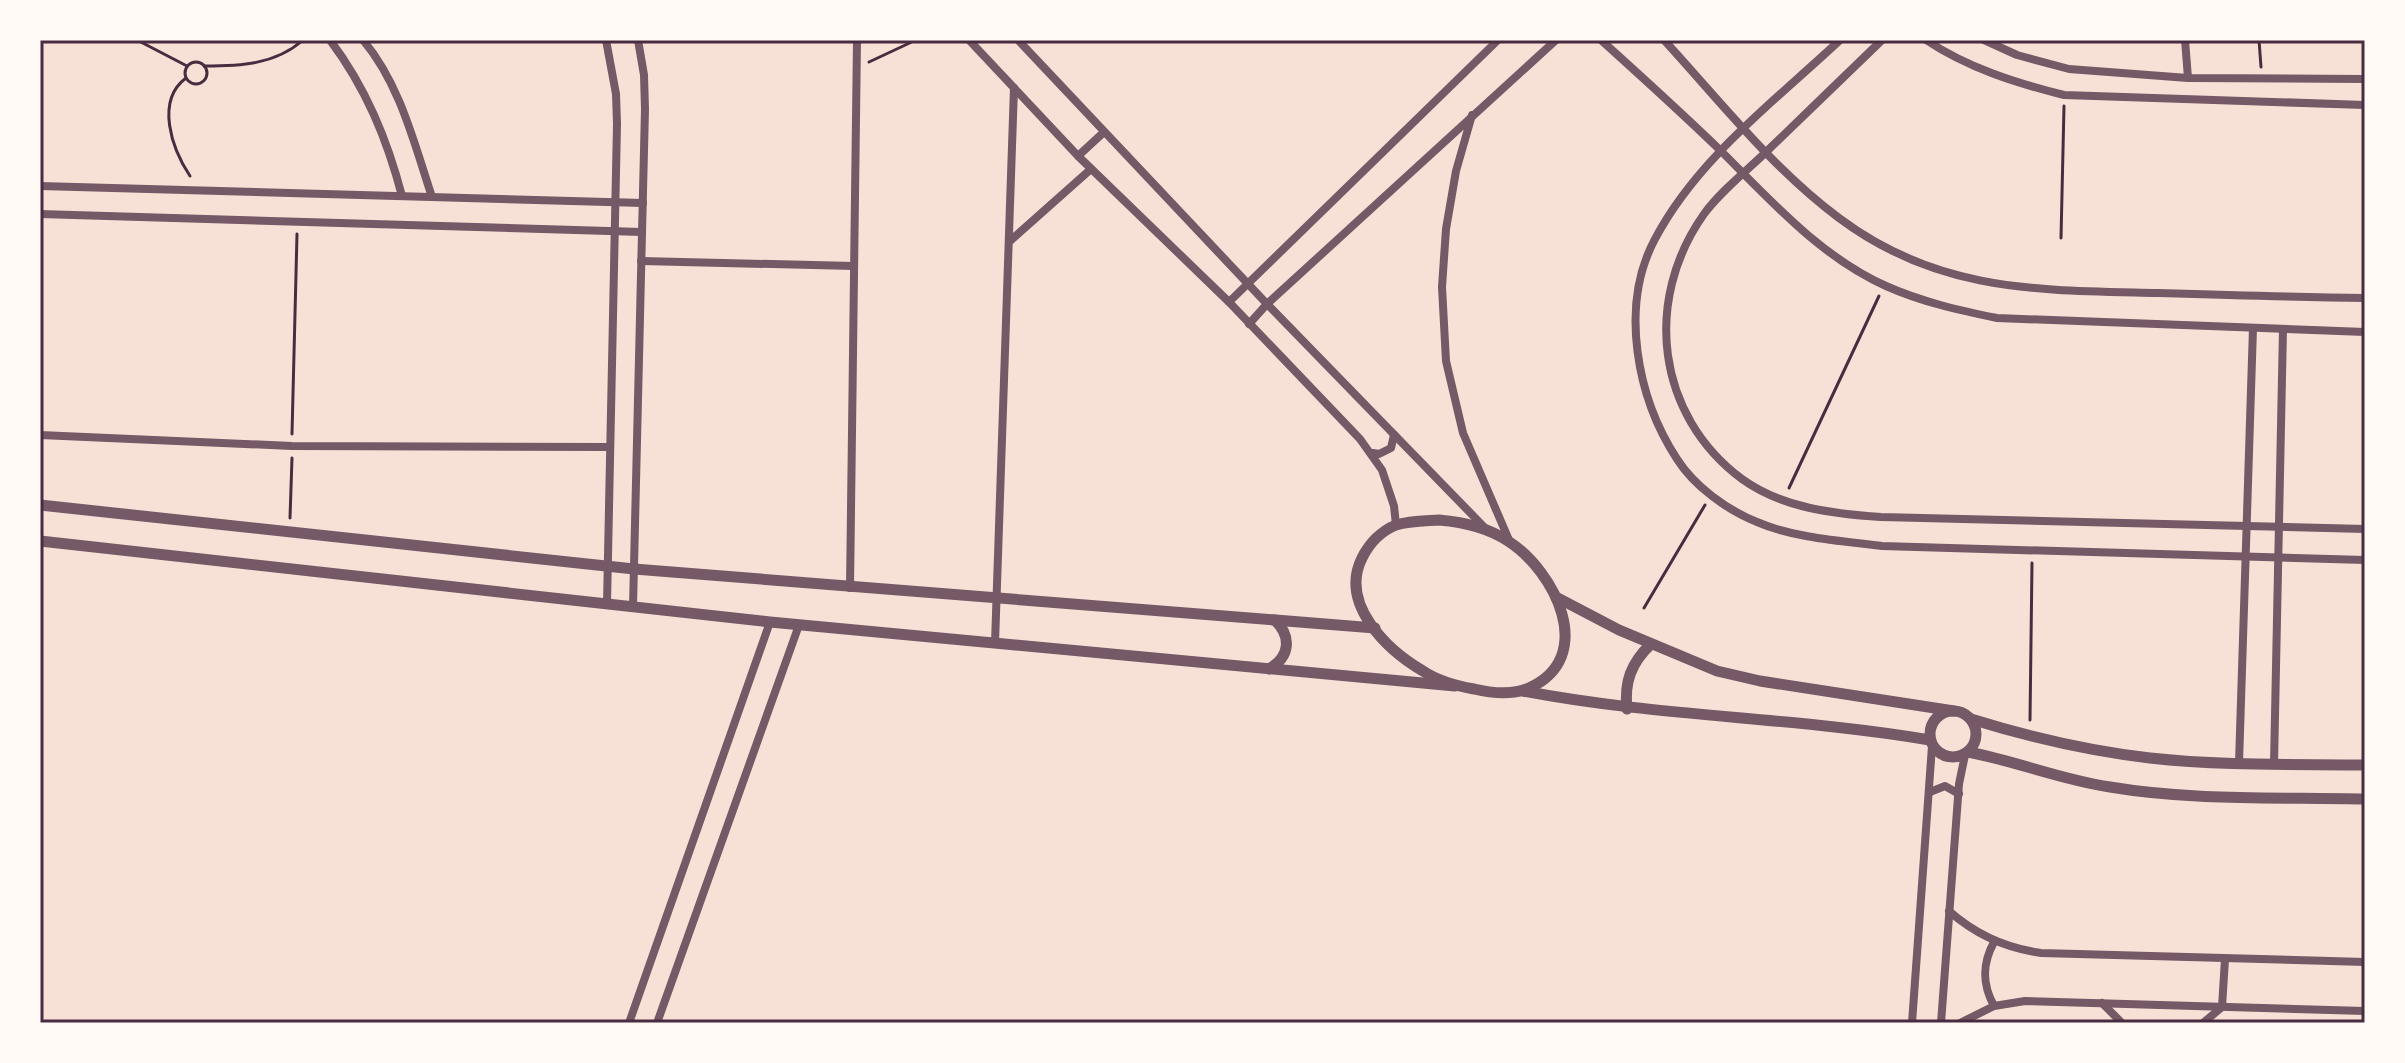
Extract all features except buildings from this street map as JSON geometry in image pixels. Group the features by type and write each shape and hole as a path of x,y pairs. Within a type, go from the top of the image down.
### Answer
{"street":[{"path":"330,40 370,102 388,145 402,196"},
{"path":"363,40 396,93 432,197"},
{"path":"606,40 616,94 607,604"},
{"path":"633,607 645,109 644,75 638,40"},
{"path":"850,588 857,40"},
{"path":"969,40 1078,156 1229,302 1373,453 1390,488 1396,525"},
{"path":"1018,40 1267,304 1487,529"},
{"path":"1229,302 1498,40"},
{"path":"1249,324 1267,304 1556,40"},
{"path":"1601,40 1809,235 1845,262 1884,285 1939,306 1997,318 2365,332"},
{"path":"1664,40 1802,189 1841,220 1884,246 1945,274 2000,286 2057,290 2365,298"},
{"path":"1840,40 1721,151 1681,195 1653,242 1637,294 1635,338 1642,382 1658,423 1678,461 1711,495 1757,523 1819,539 1882,546 2365,560"},
{"path":"1882,40 1705,212 1680,254 1667,300 1665,339 1672,377 1686,413 1710,450 1744,480 1783,500 1831,514 2365,529"},
{"path":"1926,40 1979,69 2064,95 2365,105"},
{"path":"1984,40 2017,55 2069,69 2188,78 2365,79"},
{"path":"2185,40 2188,78"},
{"path":"995,643 1014,88"},
{"path":"1472,115 1456,171 1446,229 1442,287 1446,361 1463,433 1509,541"},
{"path":"1078,156 1104,132"},
{"path":"1010,241 1091,169"},
{"path":"40,186 643,203"},
{"path":"40,214 642,232"},
{"path":"641,261 854,266"},
{"path":"2239,763 2253,328"},
{"path":"2274,764 2283,329"},
{"path":"40,435 292,446 610,447"},
{"path":"1373,453 1379,454 1391,448 1394,435"},
{"path":"40,505 634,569 1375,628"},
{"path":"1455,686 1397,653 1360,606 1356,579 1360,562 1368,546 1396,525 1439,520 1463,522 1487,529 1528,556 1544,575 1564,621 1565,644 1558,665 1542,682 1522,690"},
{"path":"40,541 770,622 1455,686 1488,692 1522,690 1627,709 1880,732 1931,743 1947,757 1966,753 2080,782 2131,791 2365,799"},
{"path":"1556,597 1696,664 1738,677 1960,712 1971,719 2029,735 2152,758 2365,765"},
{"path":"1269,669 1284,656 1287,646 1287,636 1275,620"},
{"path":"629,1023 770,622"},
{"path":"657,1023 799,625"},
{"path":"1627,709 1627,680 1632,666 1651,644"},
{"path":"1912,1023 1930,792 1931,726 1940,714 1954,711"},
{"path":"1941,1023 1959,794 1966,753 1976,736 1971,719"},
{"path":"1930,792 1945,786 1959,794"},
{"path":"1949,911 1994,942 2041,953 2365,962"},
{"path":"1994,942 1988,952 1984,974 1994,1006"},
{"path":"2203,1023 2222,1007 2225,959"},
{"path":"1960,1023 1994,1006 2025,1001 2365,1011"},
{"path":"2101,1002 2122,1023"}],"path":[{"path":"137,40 187,66"},
{"path":"187,66 193,62 204,66 272,59 290,51 303,40"},
{"path":"856,70 916,40"},
{"path":"2259,40 2261,79"},
{"path":"187,66 186,78 179,83 171,99 171,134 177,155 200,191"},
{"path":"186,78 192,83 203,81 204,66"},
{"path":"2061,238 2064,95"},
{"path":"290,532 297,222"},
{"path":"1783,500 1884,285"},
{"path":"1644,608 1711,495"},
{"path":"2029,735 2032,550"}]}
